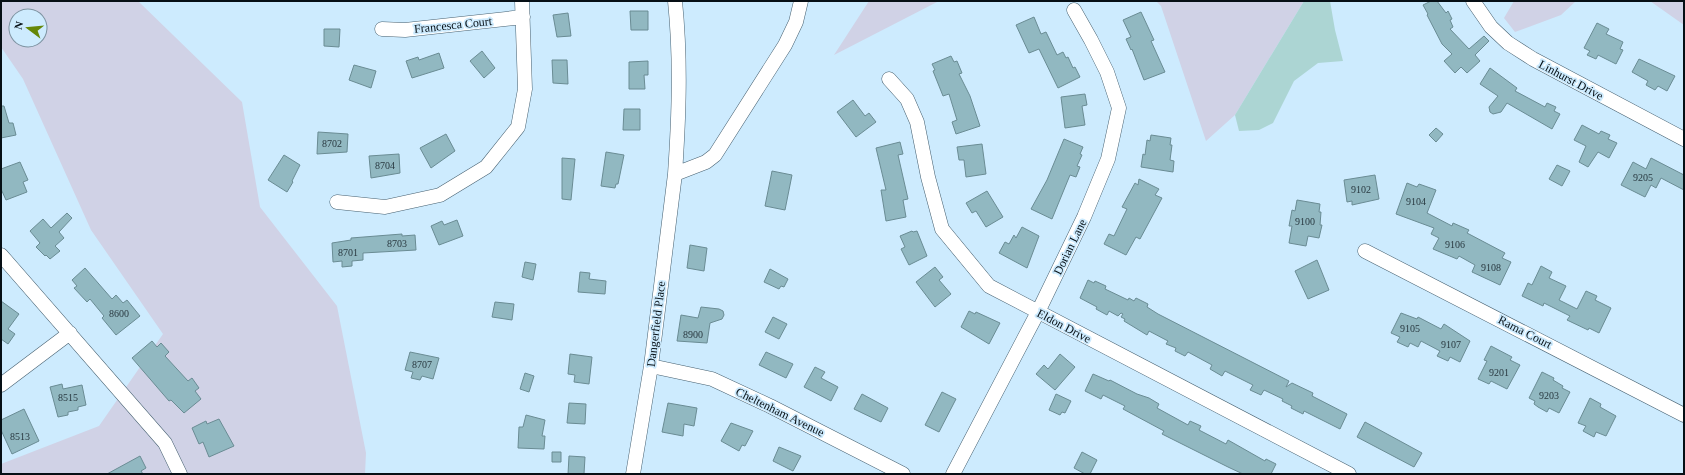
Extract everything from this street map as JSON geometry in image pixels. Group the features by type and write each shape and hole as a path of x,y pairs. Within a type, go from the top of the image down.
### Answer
{"street":[{"path":"338,202 385,207 440,195 486,166 518,127 525,89 522,1"},
{"name":"Dangerfield Place","path":"633,474 651,366 675,174 679,111 680,49 675,1"},
{"path":"675,174 706,162 715,155 785,45 796,22 801,1"},
{"name":"Linhurst Drive","path":"1473,1 1497,32 1508,43 1533,59 1684,139"},
{"name":"Dorian Lane","path":"953,474 1038,312 1084,217 1108,159 1119,108 1106,72 1091,40 1074,10"},
{"name":"Francesca Court","path":"382,29 405,30 523,17"},
{"name":"Eldon Drive","path":"890,79 907,99 917,122 928,177 942,229 988,286 1349,474"},
{"name":"Rama Court","path":"1365,251 1684,415"},
{"path":"1,255 165,442 180,474"},
{"path":"1,385 70,333"},
{"name":"Cheltenham Avenue","path":"651,366 712,379 770,406 903,474"}],"shaded area":[{"path":"1,1 138,1 242,102 260,207 337,306 366,453 365,474 1,474 1,464 99,426 163,334 91,230 23,79 1,47"},
{"path":"869,1 939,1 834,55"},
{"path":"1156,1 1304,1 1235,115 1206,141 1161,6"},
{"path":"1304,1 1330,1 1335,30 1343,61 1318,63 1294,81 1273,123 1259,130 1239,131 1235,115"},
{"path":"1514,1 1576,1 1561,15 1515,32 1504,18"},
{"path":"1650,1 1684,1 1684,25"}],"building":[{"path":"1431,1 1437,1 1446,13 1448,11 1452,19 1450,20 1453,27 1450,29 1469,49 1484,36 1489,41 1475,55 1480,61 1467,73 1461,67 1455,73 1444,61 1452,54 1442,44 1423,5"},
{"path":"630,11 648,11 648,30 631,30"},
{"path":"1141,12 1154,40 1151,41 1165,72 1144,80 1132,49 1131,50 1126,39 1131,37 1123,20"},
{"path":"568,13 571,36 557,37 553,15"},
{"path":"1034,17 1041,34 1046,32 1057,55 1063,52 1066,58 1068,57 1073,68 1075,67 1080,77 1058,88 1039,49 1029,53 1016,25"},
{"path":"1597,23 1609,29 1606,34 1623,42 1620,49 1623,50 1616,64 1598,55 1596,59 1587,55 1590,51 1584,48"},
{"path":"324,29 340,29 339,47 324,46"},
{"path":"482,51 495,68 484,78 470,61"},
{"path":"439,53 444,68 412,78 406,61 418,57 419,60"},
{"path":"951,56 954,62 957,61 962,73 959,74 970,96 980,126 956,134 952,122 957,120 949,94 943,96 933,71 935,70 932,64"},
{"path":"1639,59 1675,76 1667,91 1658,86 1655,90 1646,85 1648,81 1632,72"},
{"path":"552,60 567,60 568,84 553,83"},
{"path":"648,61 648,75 644,75 645,89 629,89 629,62"},
{"path":"354,65 376,71 371,88 349,80"},
{"path":"1490,68 1517,88 1515,91 1545,107 1547,103 1556,107 1554,111 1560,114 1552,129 1507,103 1501,112 1493,114 1490,112 1489,107 1498,96 1480,84"},
{"path":"1085,94 1087,105 1082,106 1085,125 1065,128 1061,97"},
{"path":"853,100 865,116 869,113 876,122 856,137 837,112"},
{"path":"1,106 4,106 9,123 13,123 16,135 1,138"},
{"path":"624,109 640,109 640,130 623,130"},
{"path":"1582,125 1599,134 1601,131 1610,135 1608,139 1617,143 1609,158 1598,152 1588,167 1579,162 1586,146 1574,140"},
{"path":"1436,128 1443,134 1436,142 1429,135"},
{"path":"318,132 348,134 347,152 317,154"},
{"path":"446,134 455,151 431,168 420,148"},
{"path":"1151,135 1171,138 1170,145 1172,145 1170,160 1174,161 1173,172 1141,167 1143,154 1145,155 1147,140 1150,141"},
{"path":"1064,139 1083,147 1080,154 1082,155 1077,166 1080,167 1076,177 1070,175 1052,219 1031,209 1047,180"},
{"path":"900,142 903,154 898,155 908,199 903,200 906,217 886,221 881,190 886,190 876,148"},
{"path":"982,144 986,174 966,177 964,160 959,160 957,147"},
{"path":"606,152 624,155 618,184 616,184 615,188 601,186"},
{"path":"399,154 400,173 371,178 369,156"},
{"path":"284,155 300,165 287,192 268,180"},
{"path":"562,158 575,159 571,200 562,199"},
{"path":"1651,158 1684,175 1684,190 1661,178 1656,188 1651,185 1645,197 1621,185 1633,162 1646,169"},
{"path":"20,162 28,180 23,182 27,192 6,200 1,189 1,169"},
{"path":"1557,165 1570,171 1562,186 1549,179"},
{"path":"772,171 792,175 785,210 765,206"},
{"path":"1375,175 1379,199 1352,205 1352,201 1347,202 1344,180"},
{"path":"1139,179 1159,189 1155,195 1162,198 1140,239 1136,237 1126,255 1104,244 1109,234 1114,236 1127,209 1122,207 1135,183 1138,185"},
{"path":"1407,183 1417,187 1419,184 1436,190 1427,213 1452,226 1453,223 1469,230 1467,233 1505,253 1502,258 1511,262 1500,285 1472,272 1475,265 1459,256 1457,259 1433,249 1439,238 1431,234 1434,228 1396,214"},
{"path":"987,191 1003,217 986,227 976,211 972,213 966,203"},
{"path":"1297,200 1320,204 1320,225 1322,225 1319,238 1308,236 1306,246 1289,243 1292,226 1289,226 1292,210 1295,211"},
{"path":"67,213 72,218 59,232 64,238 55,246 60,251 50,259 36,247 40,243 30,231 43,219 51,228"},
{"path":"457,220 463,236 439,245 431,226 442,221 444,225"},
{"path":"1022,227 1039,236 1027,268 999,253 1005,242 1009,244 1014,235 1016,238"},
{"path":"912,231 917,231 927,256 909,265 901,249 905,247 900,236"},
{"path":"402,234 402,236 415,235 416,250 363,253 363,260 352,261 352,266 342,267 342,261 333,262 332,243 351,240 351,238"},
{"path":"690,245 707,248 704,271 687,268"},
{"path":"1317,260 1329,290 1308,299 1295,271"},
{"path":"525,262 536,264 533,280 522,277"},
{"path":"1541,266 1552,272 1549,278 1566,286 1559,300 1577,309 1586,291 1597,296 1595,300 1611,308 1599,333 1589,328 1588,330 1567,320 1570,316 1544,303 1543,306 1522,296 1528,283 1532,285"},
{"path":"935,267 943,277 939,280 951,294 935,307 916,282"},
{"path":"85,268 112,299 116,295 123,303 127,300 140,316 116,335 102,318 104,316 90,299 87,302 74,288 77,286 72,280"},
{"path":"770,269 788,279 784,287 781,286 779,289 764,282"},
{"path":"580,272 590,273 589,279 606,281 605,294 578,292"},
{"path":"1088,280 1094,283 1095,281 1106,286 1105,289 1128,300 1129,298 1134,301 1136,298 1148,304 1147,307 1158,314 1289,381 1286,387 1292,383 1313,393 1312,396 1347,414 1340,429 1304,411 1303,414 1291,408 1292,406 1282,401 1283,399 1264,390 1261,395 1250,390 1253,385 1225,371 1222,376 1210,369 1212,365 1188,352 1185,356 1175,351 1176,348 1166,344 1168,341 1149,331 1147,335 1124,321 1125,319 1121,317 1123,314 1121,313 1118,316 1109,311 1107,315 1096,309 1097,307 1080,298"},
{"path":"1,301 19,314 8,329 15,334 8,344 1,339"},
{"path":"495,302 514,304 512,320 492,317"},
{"path":"701,307 719,309 723,311 724,315 722,319 710,323 707,343 677,341 681,315 698,318"},
{"path":"969,311 975,314 976,312 1000,323 989,344 961,327"},
{"path":"1401,313 1417,319 1418,317 1441,329 1444,324 1470,341 1460,362 1450,357 1448,361 1437,356 1440,351 1421,341 1418,347 1410,343 1408,347 1397,342 1400,337 1391,333"},
{"path":"773,317 787,324 779,339 765,332"},
{"path":"152,341 157,347 161,343 169,352 165,356 188,381 192,378 199,388 195,391 201,399 184,413 171,400 169,401 132,358"},
{"path":"1491,346 1512,357 1510,360 1520,365 1507,389 1491,381 1489,384 1478,379 1487,361 1484,360"},
{"path":"410,352 439,358 433,379 422,376 420,380 411,378 413,372 405,370"},
{"path":"766,352 793,364 786,378 759,365"},
{"path":"570,354 592,357 589,384 574,382 575,375 568,374"},
{"path":"1060,354 1075,367 1055,390 1036,374 1044,365 1048,369"},
{"path":"815,367 825,372 821,378 838,387 831,401 804,387"},
{"path":"1542,372 1554,378 1553,380 1563,386 1562,388 1570,392 1559,413 1549,408 1547,412 1534,404 1535,401 1529,398"},
{"path":"525,373 534,376 529,392 520,389"},
{"path":"1093,374 1149,398 1159,404 1157,408 1188,425 1190,421 1201,426 1199,430 1226,444 1228,440 1265,461 1266,459 1276,464 1271,474 1243,474 1162,434 1164,431 1123,409 1125,406 1103,395 1101,399 1085,391"},
{"path":"62,384 63,389 82,385 86,405 78,407 78,410 68,412 68,415 58,417 50,387"},
{"path":"942,392 956,399 939,432 925,425"},
{"path":"862,394 888,408 881,422 854,409"},
{"path":"1056,394 1071,401 1065,413 1062,412 1060,415 1049,410"},
{"path":"1590,398 1601,404 1600,407 1616,416 1606,436 1596,432 1594,437 1583,431 1586,426 1578,423"},
{"path":"569,403 586,404 585,424 567,423"},
{"path":"668,403 697,408 694,426 684,424 683,436 662,432"},
{"path":"24,409 39,441 12,454 1,430 1,420"},
{"path":"526,415 545,420 542,436 545,436 544,449 518,448 519,427 523,427"},
{"path":"219,419 234,446 209,457 203,442 199,444 192,428 206,421 207,424"},
{"path":"1365,422 1422,453 1414,467 1357,437"},
{"path":"731,423 753,431 745,446 742,445 739,451 721,441"},
{"path":"779,447 801,456 793,471 773,461"},
{"path":"552,452 561,452 561,462 552,462"},
{"path":"1082,452 1097,460 1090,474 1085,474 1074,468"},
{"path":"140,456 146,468 141,471 143,474 107,474"},
{"path":"569,456 585,457 584,474 568,474"}]}
